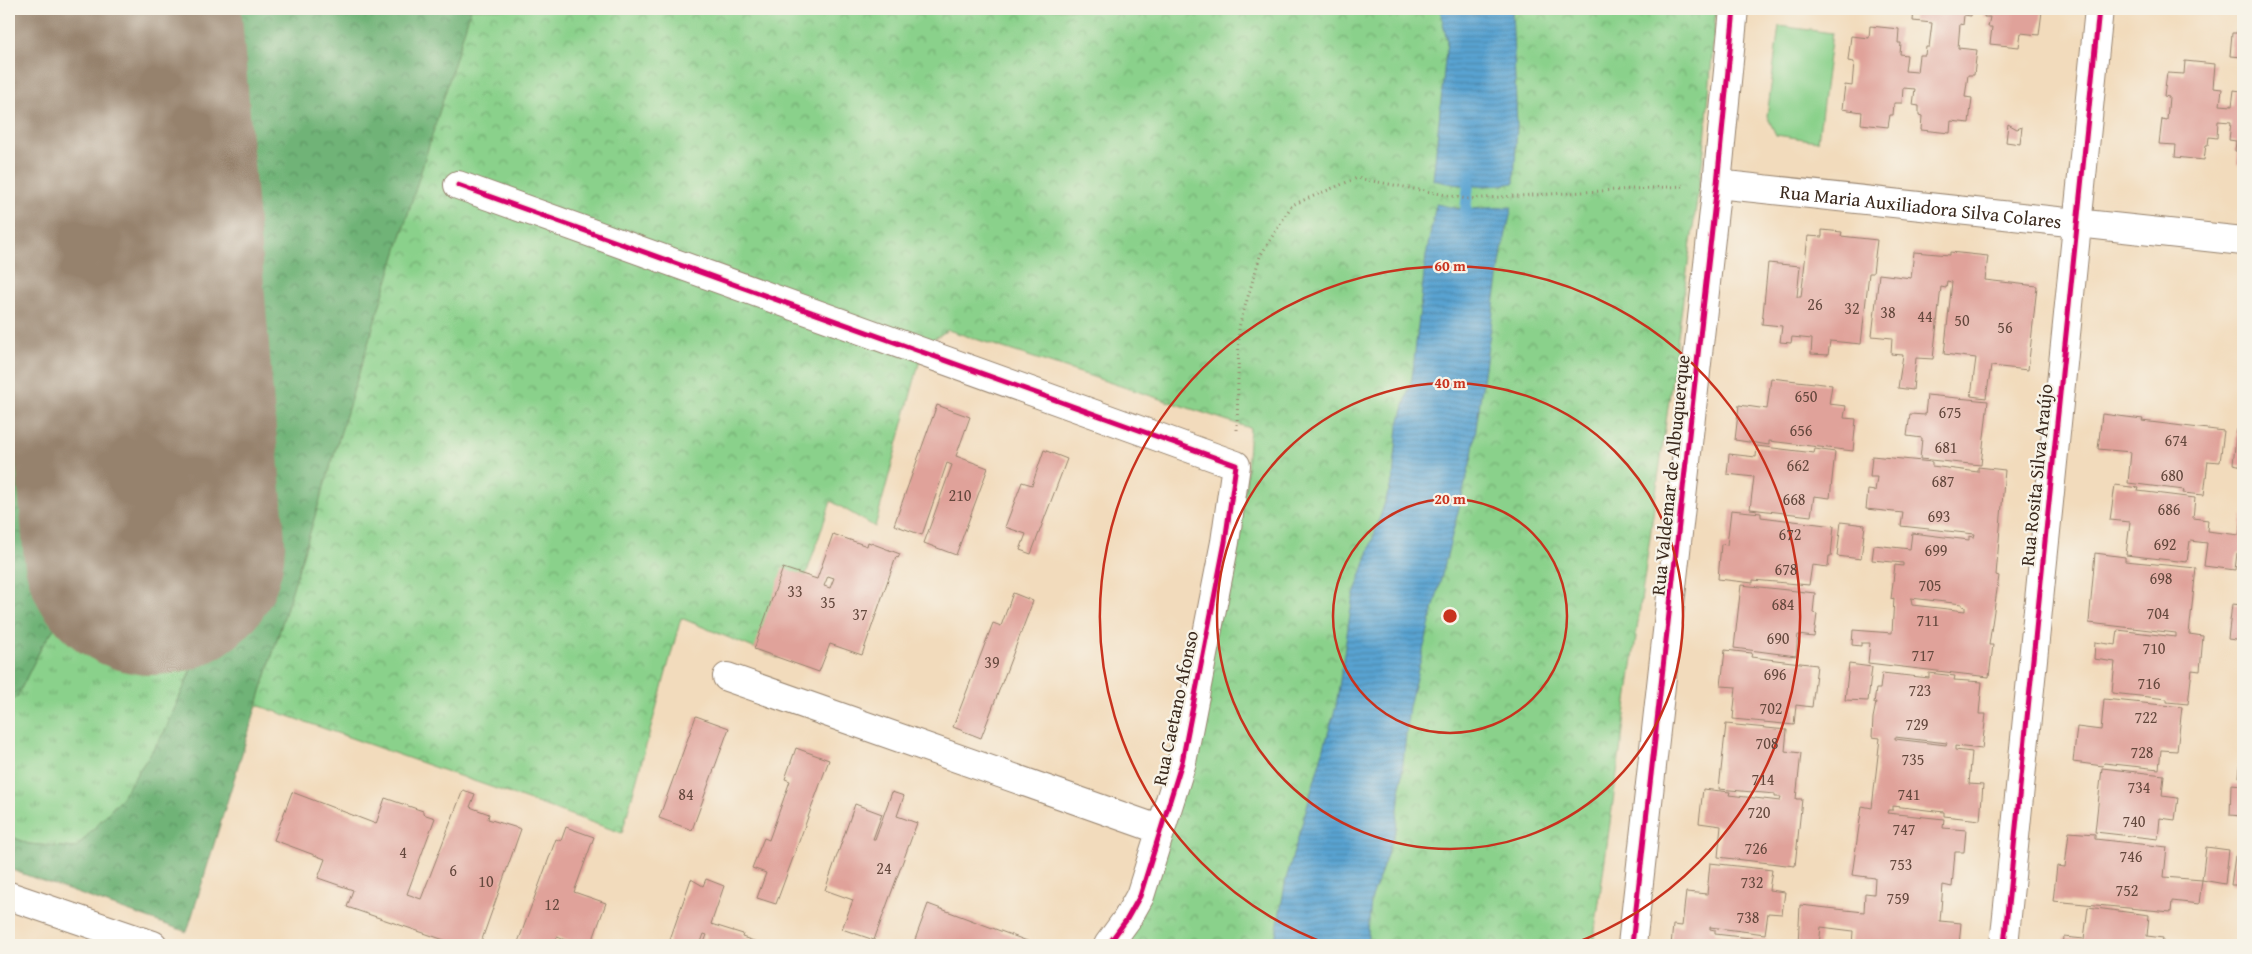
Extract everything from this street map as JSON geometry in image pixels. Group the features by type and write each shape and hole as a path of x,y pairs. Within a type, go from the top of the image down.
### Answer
{"street":[{"name":"Rua Valdemar de Albuquerque","path":"1632,945 1717,184 1734,9"},
{"name":"Rua Rosita Silva Araújo","path":"2004,945 2099,9"},
{"name":"Rua Maria Auxiliadora Silva Colares","path":"1717,184 2243,241"},
{"path":"458,185 1236,465"},
{"name":"Rua Caetano Afonso","path":"1108,945 1127,919 1140,896 1182,762 1225,542 1236,465"},
{"path":"727,676 1161,830"},
{"path":"9,896 153,945"}],"path":[{"path":"1236,465 1239,327 1260,256 1292,205 1357,178 1467,199 1717,184"}],"green space":[{"path":"9,9 64,9 105,554 42,646 17,697 9,702"},
{"path":"182,9 471,9 187,932 9,869 9,835 28,844 76,848 120,800 165,731 206,635 233,540 193,19"},
{"path":"471,9 1716,9 1705,142 1593,945 1117,945 1246,484 1250,428 948,330 924,345 875,527 831,501 778,658 681,618 622,833 257,705"},
{"path":"1779,26 1832,33 1818,141 1776,135 1767,116"},
{"path":"233,540 206,635 165,731 120,800 76,848 28,844 9,835 9,702 17,696 42,646 105,554"}],"water":[{"path":"1440,9 1512,9 1517,126 1514,183 1474,186 1433,180 1447,41"},
{"path":"1436,204 1460,209 1512,207 1502,251 1472,456 1409,706 1396,829 1371,901 1367,945 1274,945 1286,879 1336,706 1352,601 1393,478 1398,427 1412,378 1426,256"}],"building":[{"path":"1914,9 1972,9 1971,16 1964,15 1963,25 1960,24 1958,48 1977,50 1974,75 1968,75 1965,97 1972,98 1969,123 1951,121 1950,133 1921,130 1922,116 1919,115 1919,106 1913,105 1915,89 1903,88 1902,103 1894,103 1893,115 1890,115 1888,127 1861,124 1862,112 1842,109 1845,85 1852,86 1854,62 1848,61 1851,36 1869,38 1870,26 1899,29 1898,43 1901,43 1900,54 1907,55 1905,71 1917,72 1919,55 1925,55 1926,47 1929,47 1932,23 1913,21"},
{"path":"1985,9 2037,9 2042,11 2039,35 2021,33 2019,47 1990,44 1992,27 1988,27 1990,17 1984,17"},
{"path":"2240,9 2243,9 2243,57 2230,56 2232,33 2237,33"},
{"path":"2185,61 2215,64 2213,88 2222,89 2220,105 2232,106 2234,90 2241,91 2243,83 2243,165 2237,164 2238,151 2235,151 2236,141 2229,140 2231,122 2218,121 2217,138 2209,137 2204,160 2175,157 2176,145 2159,144 2162,119 2167,120 2169,97 2164,96 2167,73 2184,74"},
{"path":"2008,124 2017,129 2022,127 2020,144 2006,142"},
{"path":"1822,230 1842,232 1841,236 1877,240 1873,273 1869,273 1861,344 1830,341 1828,355 1811,354 1812,339 1792,337 1791,343 1780,342 1782,326 1762,324 1768,263 1800,266 1797,297 1801,297 1808,236 1822,237"},
{"path":"1914,252 1950,255 1950,252 1988,256 1985,280 2037,286 2028,370 1991,366 1986,398 1971,396 1976,358 1944,354 1952,282 1947,281 1946,288 1941,287 1933,359 1916,358 1913,390 1898,388 1903,355 1891,354 1892,338 1872,336 1879,274 1911,278"},
{"path":"1771,378 1832,385 1829,404 1846,406 1844,418 1856,419 1853,451 1769,441 1769,445 1735,440 1739,405 1767,409"},
{"path":"1927,395 1988,401 1981,465 1920,459 1922,438 1907,436 1910,414 1925,415"},
{"path":"937,405 970,417 956,456 988,468 956,555 924,543 952,465 947,463 922,535 894,525"},
{"path":"2102,414 2224,431 2220,462 2208,461 2204,495 2183,493 2184,490 2128,483 2131,452 2098,449"},
{"path":"2237,429 2243,430 2243,466 2233,464"},
{"path":"1757,446 1814,453 1815,449 1835,452 1830,498 1814,496 1811,516 1750,509 1754,477 1727,474 1729,454 1756,457"},
{"path":"1044,450 1067,459 1031,554 1020,550 1026,534 1005,527 1022,482 1032,485"},
{"path":"1872,456 1932,462 1932,466 1978,472 1978,467 2005,470 1996,575 1999,576 1989,645 1993,645 1989,677 1868,663 1870,643 1861,643 1861,646 1852,645 1853,630 1892,633 1894,598 1891,599 1895,565 1903,566 1903,563 1872,560 1874,545 1910,549 1912,533 1969,540 1969,536 1974,537 1975,534 1901,526 1903,513 1866,509 1868,490 1875,491 1877,477 1870,477","holes":["1911,598 1962,604 1965,607 1965,611 1912,605"]},
{"path":"2115,485 2139,488 2138,491 2195,498 2193,518 2208,520 2207,531 2239,535 2243,514 2243,553 2237,553 2235,570 2204,566 2207,543 2190,541 2187,562 2126,555 2130,522 2110,520"},
{"path":"1731,510 1761,513 1761,517 1834,526 1828,567 1812,565 1809,585 1753,580 1753,583 1718,579 1721,544 1727,545"},
{"path":"1841,522 1865,525 1861,559 1837,556"},
{"path":"833,534 867,546 868,542 900,554 898,558 896,557 862,655 830,644 819,672 754,649 783,568 817,579","holes":["828,576 834,578 830,588 824,586"]},
{"path":"2095,553 2125,557 2125,561 2196,568 2189,634 2203,636 2200,671 2192,670 2188,704 2167,702 2167,699 2112,693 2115,662 2094,659 2095,642 2116,645 2118,630 2176,637 2176,633 2089,623"},
{"path":"1741,585 1815,593 1813,613 1817,614 1814,637 1798,635 1796,656 1734,648"},
{"path":"1013,593 1033,601 981,738 953,727 993,623 1001,626"},
{"path":"2232,604 2243,605 2243,641 2228,639"},
{"path":"1725,650 1752,653 1751,657 1817,665 1812,707 1796,705 1794,725 1733,719 1736,687 1721,686"},
{"path":"1849,664 1872,667 1868,701 1845,700"},
{"path":"1882,673 1929,678 1929,673 1955,676 1954,680 1982,682 1979,714 1986,714 1982,749 1955,746 1955,750 1972,752 1969,784 1983,785 1980,820 1944,816 1944,812 1893,806 1893,810 1888,810 1887,813 1944,819 1943,828 1966,830 1964,852 1955,852 1952,887 1943,885 1940,921 1961,923 1959,945 1852,945 1853,931 1821,927 1819,945 1798,945 1800,905 1864,912 1865,893 1874,894 1875,878 1852,875 1862,806 1872,808 1880,738 1872,737 1876,703 1874,703 1876,689 1880,689","holes":["1895,737 1947,743 1946,745 1895,739"]},
{"path":"2104,699 2182,707 2177,751 2161,750 2159,769 2104,763 2103,766 2073,762 2077,727 2101,730"},
{"path":"696,716 729,728 692,830 659,818"},
{"path":"1726,724 1787,730 1785,751 1801,753 1796,799 1802,799 1795,866 1718,857 1721,826 1699,823 1703,789 1730,792 1729,795 1780,801 1781,797 1775,797 1775,794 1719,789"},
{"path":"2242,745 2243,777 2239,777"},
{"path":"796,748 829,760 776,904 757,898 766,873 752,868 764,838 769,840 790,781 785,779"},
{"path":"2102,768 2164,775 2162,796 2178,798 2175,820 2160,818 2158,839 2095,832"},
{"path":"2231,784 2243,785 2243,829 2240,828 2241,816 2230,815"},
{"path":"463,790 475,794 470,807 489,814 488,819 521,829 480,945 459,945 347,907 353,890 318,878 325,859 274,840 292,792 376,824 385,798 423,811 423,814 435,818 407,894 421,899"},
{"path":"892,792 904,796 897,816 917,823 874,940 842,929 853,900 825,890 855,804 882,814 873,839 875,839"},
{"path":"566,827 594,837 574,892 606,903 591,945 579,945 557,937 554,945 517,945 556,839 561,841"},
{"path":"2069,832 2095,834 2095,839 2167,847 2164,877 2202,880 2199,904 2172,901 2171,912 2053,901 2057,866 2065,867"},
{"path":"2206,847 2229,850 2225,884 2202,880"},
{"path":"2235,856 2243,857 2243,899 2239,898 2241,885 2231,885"},
{"path":"1710,863 1772,870 1769,890 1785,892 1782,914 1768,913 1765,934 1710,927 1710,929 1715,930 1715,934 1786,942 1785,945 1671,945 1673,925 1682,926 1686,892 1707,894"},
{"path":"691,879 703,886 706,879 724,886 711,924 743,934 742,937 760,943 759,945 703,945 707,935 704,934 700,945 668,945"},
{"path":"928,904 1038,945 913,945"},
{"path":"2088,907 2149,915 2147,936 2163,938 2162,945 2063,945 2064,937 2084,939"}],"waterway":[{"path":"1464,223 1470,172"}],"runway":[{"path":"110,9 154,544"}],"cycle path":[{"path":"1632,945 1717,184 1734,9"},
{"path":"2004,945 2099,9"},
{"path":"458,185 1236,465 1225,542 1182,762 1140,896 1127,919 1108,945"}]}
